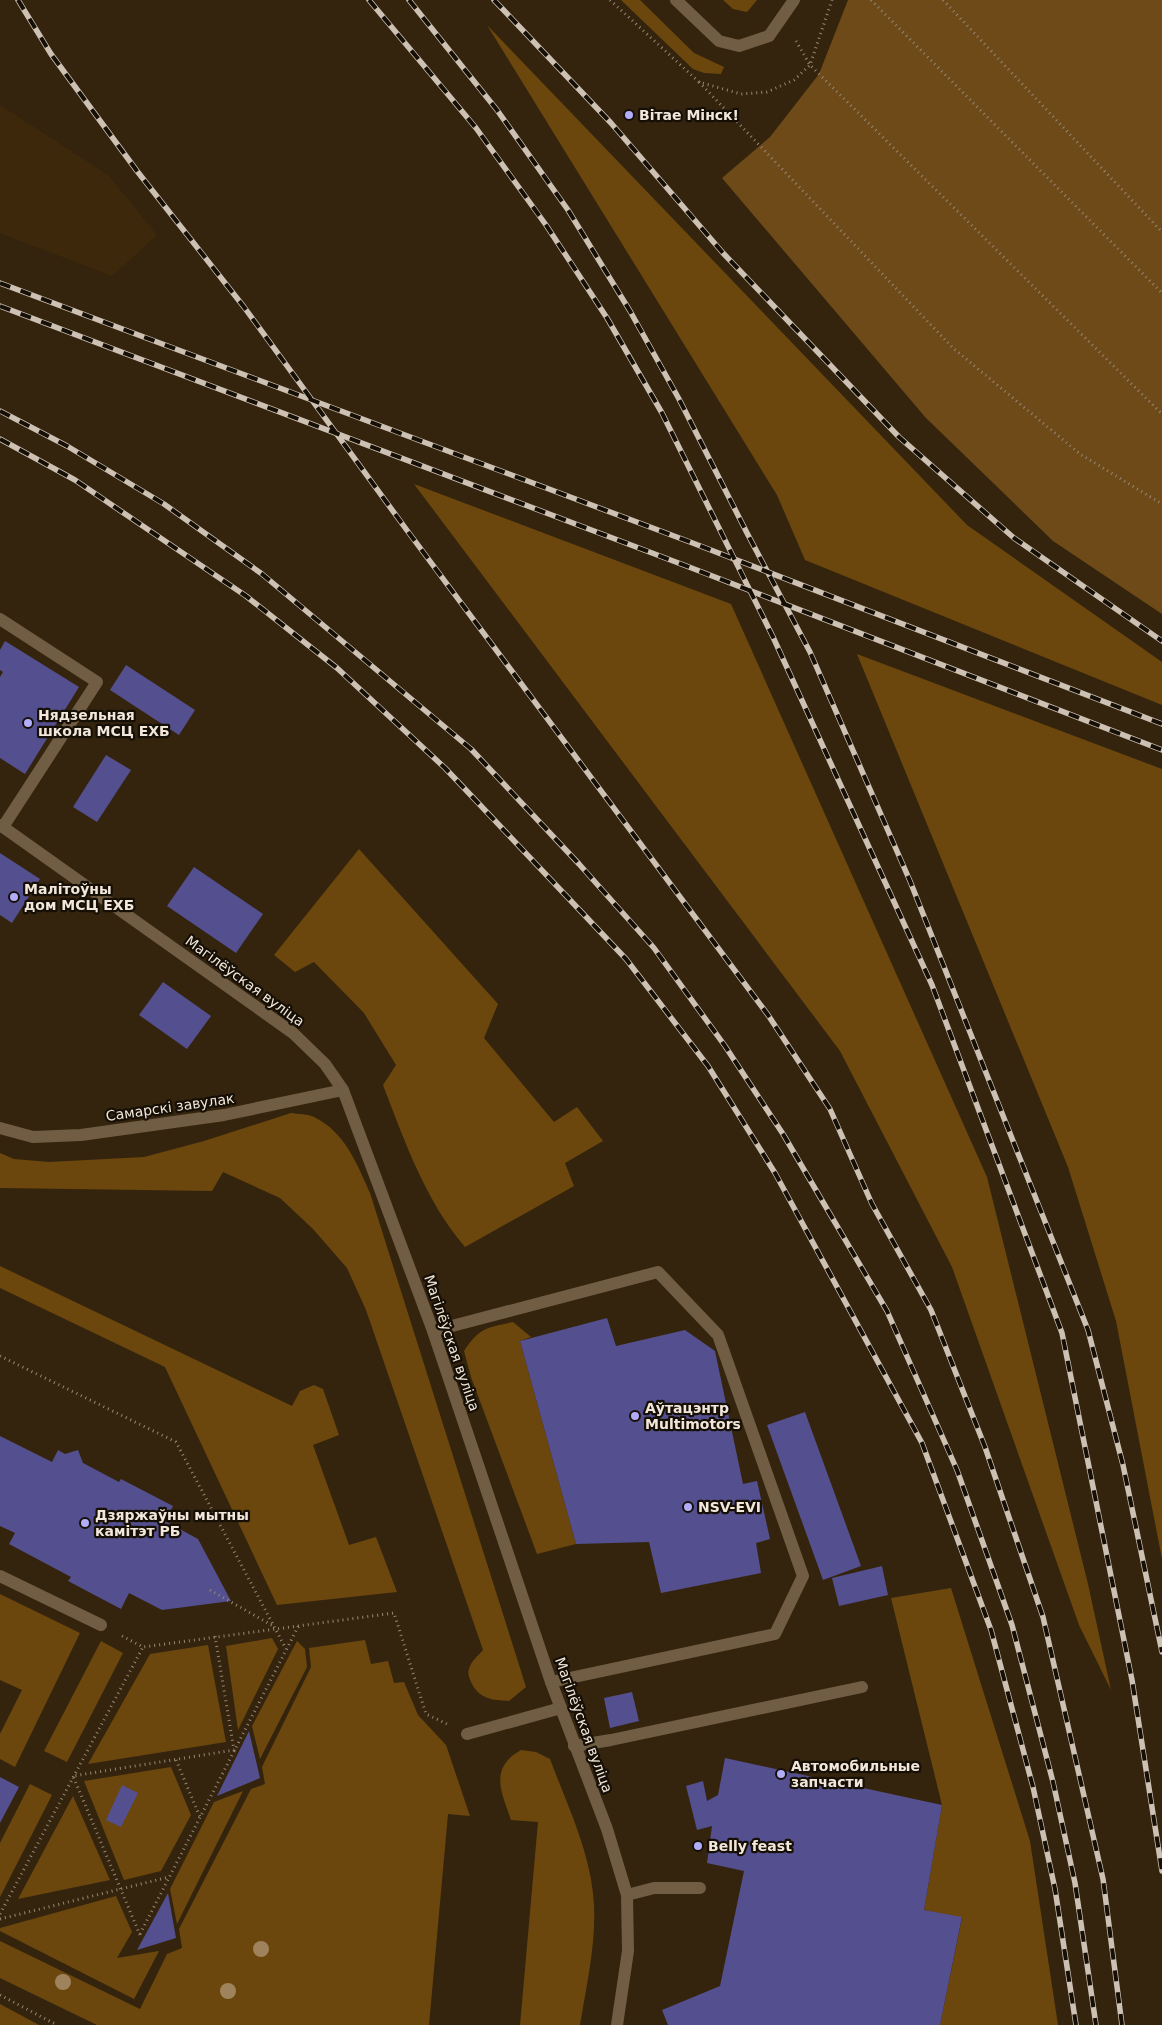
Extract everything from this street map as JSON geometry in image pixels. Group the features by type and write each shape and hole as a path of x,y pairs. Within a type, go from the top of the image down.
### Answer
{"street":[{"path":"676,0 719,41 739,46 769,36 794,0"},
{"path":"0,619 97,682 2,826"},
{"name":"Магілёўская вуліца","path":"2,826 292,1033 325,1064 343,1090 433,1331 551,1682 607,1829 627,1895 628,1951 617,2025"},
{"name":"Самарскі завулак","path":"0,1128 32,1137 81,1135 224,1115 343,1090"},
{"path":"433,1331 658,1272 718,1335 803,1576 775,1634 551,1682"},
{"path":"0,1576 102,1625"},
{"path":"574,1746 611,1740 862,1687"},
{"path":"467,1734 561,1708"},
{"path":"627,1895 654,1888 700,1888"}],"path":[{"path":"871,0 1162,293"},
{"path":"943,0 1162,232"},
{"path":"810,65 1162,414"},
{"path":"699,82 953,348 1080,454 1162,504"},
{"path":"0,1356 176,1442 286,1649"},
{"path":"210,1590 276,1628"},
{"path":"102,1625 143,1647 394,1613 426,1714 467,1734"},
{"path":"73,1776 140,1935 299,1625"},
{"path":"216,1636 234,1750"},
{"path":"0,1914 143,1647"},
{"path":"73,1776 234,1750"},
{"path":"176,1760 200,1817"},
{"path":"0,1919 170,1877"},
{"path":"0,1995 58,2025"}],"shaded area":[{"path":"621,0 640,0 694,53 724,67 721,74 704,73 693,69"},
{"path":"723,0 757,0 747,12 733,9"},
{"path":"848,0 1162,0 1162,614 1053,541 926,418 722,178 770,137 819,74"},
{"path":"487,25 967,525 1162,662 1162,705 805,560 777,495"},
{"path":"0,105 108,175 157,235 112,276 0,233"},
{"path":"414,484 731,604 987,1177 1088,1584 1111,1690 1079,1625 952,1267 840,1051"},
{"path":"857,654 1162,769 1162,1559 1116,1321 1068,1167"},
{"path":"359,849 498,1004 484,1038 554,1122 577,1107 603,1141 565,1163 574,1186 465,1247 438,1210 417,1170 383,1085 396,1065 364,1013 314,962 295,972 274,955"},
{"path":"291,1113 314,1117 334,1131 349,1150 370,1193 526,1687 509,1701 483,1696 475,1689 470,1680 468,1673 470,1666 483,1650 366,1310 347,1268 313,1229 280,1198 223,1172 212,1191 0,1188 0,1153 14,1159 49,1162 144,1157 204,1141"},
{"path":"0,1266 292,1406 300,1391 314,1385 323,1389 339,1435 313,1445 349,1545 376,1537 397,1592 277,1605 165,1367 0,1288"},
{"path":"513,1322 531,1337 520,1341 576,1544 537,1554 471,1377 464,1351 475,1337 484,1330"},
{"path":"951,1588 1030,1841 1058,2025 940,2025 962,1918 924,1910 942,1805 891,1598"},
{"path":"0,1594 80,1633 15,1767 0,1759 0,1734 22,1690 0,1680"},
{"path":"272,1638 278,1649 238,1730 226,1646"},
{"path":"365,1640 371,1664 388,1661 394,1683 404,1682 418,1715 446,1745 470,1816 448,1814 429,2025 97,2025 0,1978 0,1941 140,2009 167,1954 182,1948 179,1929 251,1789 265,1784 262,1767 311,1667 309,1648"},
{"path":"101,1641 123,1653 67,1762 44,1751"},
{"path":"297,1641 305,1649 307,1667 260,1759 252,1726"},
{"path":"208,1645 226,1742 88,1764 150,1654"},
{"path":"521,1750 536,1752 550,1759 576,1825 590,1876 594,1909 593,1942 580,2025 520,2025 538,1822 511,1820 500,1781 501,1772 505,1764"},
{"path":"171,1767 191,1815 161,1871 124,1880 84,1781"},
{"path":"30,1784 52,1795 0,1897 0,1843"},
{"path":"243,1791 177,1924 170,1889 214,1802"},
{"path":"73,1796 110,1880 18,1899"},
{"path":"116,1896 132,1932 117,1958 159,1951 134,1999 0,1931 0,1928"},
{"path":"0,2004 39,2025 0,2025"}],"building":[{"name":"Нядзельная школа МСЦ ЕХБ","path":"5,641 79,687 25,774 0,758 0,677 3,672 0,670 0,650"},
{"path":"126,665 195,710 179,735 110,690"},
{"path":"106,755 131,770 97,822 73,807"},
{"name":"Малітоўны дом МСЦ ЕХБ","path":"0,853 40,879 12,923 0,915"},
{"path":"194,867 263,914 236,953 167,906"},
{"path":"163,982 211,1016 187,1049 139,1015"},
{"name":"Аўтацэнтр Multimotors","path":"607,1318 616,1346 685,1330 715,1351 743,1484 757,1481 770,1539 756,1543 761,1573 661,1593 649,1542 576,1544 520,1341"},
{"path":"805,1412 861,1566 823,1580 767,1425"},
{"name":"Дзяржаўны мытны камітэт РБ","path":"0,1436 52,1462 58,1450 65,1454 78,1450 83,1463 119,1482 121,1479 173,1506 165,1521 198,1539 231,1601 162,1610 129,1593 121,1609 68,1581 71,1577 9,1544 15,1533 0,1526"},
{"path":"882,1566 888,1595 839,1606 832,1578"},
{"path":"632,1692 639,1721 610,1728 604,1698"},
{"path":"249,1731 260,1778 217,1796"},
{"path":"725,1758 942,1805 924,1910 962,1917 940,2025 668,2025 662,2010 720,1986 744,1871 707,1863 712,1826 697,1830 686,1786 703,1781 707,1801 718,1795"},
{"path":"0,1777 19,1787 0,1823"},
{"path":"122,1785 138,1793 121,1827 106,1820"},
{"path":"168,1893 176,1938 137,1950"}],"railway":[{"path":"18,0 51,54 137,171 244,307 406,529 768,1015 830,1109 872,1204 931,1310 985,1447 1043,1617 1103,1879 1122,2025"},
{"path":"369,0 476,128 546,225 607,318 662,413 773,637 932,985 1062,1333 1132,1680 1162,1871"},
{"path":"409,0 497,110 568,210 630,311 679,399 810,652 910,881 1088,1330 1123,1465 1162,1652"},
{"path":"494,0 611,123 723,253 899,437 1014,538 1162,641"},
{"path":"0,283 690,542 1162,724"},
{"path":"0,306 689,567 1162,750"},
{"path":"0,411 67,446 164,504 262,574 471,749 579,864 654,948 725,1046 783,1134 887,1311 957,1470 1012,1625 1053,1782 1075,1883 1096,2025"},
{"path":"0,439 75,480 246,596 337,668 445,768 626,959 708,1066 775,1173 922,1443 991,1630 1033,1787 1055,1889 1076,2025"}],"place":[{"name":"Вітае Мінск!","path":"629,115"},
{"name":"Нядзельная школа МСЦ ЕХБ","path":"28,723"},
{"name":"Малітоўны дом МСЦ ЕХБ","path":"14,897"},
{"name":"Аўтацэнтр Multimotors","path":"635,1416"},
{"name":"NSV-EVI","path":"688,1507"},
{"name":"Дзяржаўны мытны камітэт РБ","path":"85,1523"},
{"name":"Автомобильные запчасти","path":"781,1774"},
{"name":"Belly feast","path":"698,1846"}]}
